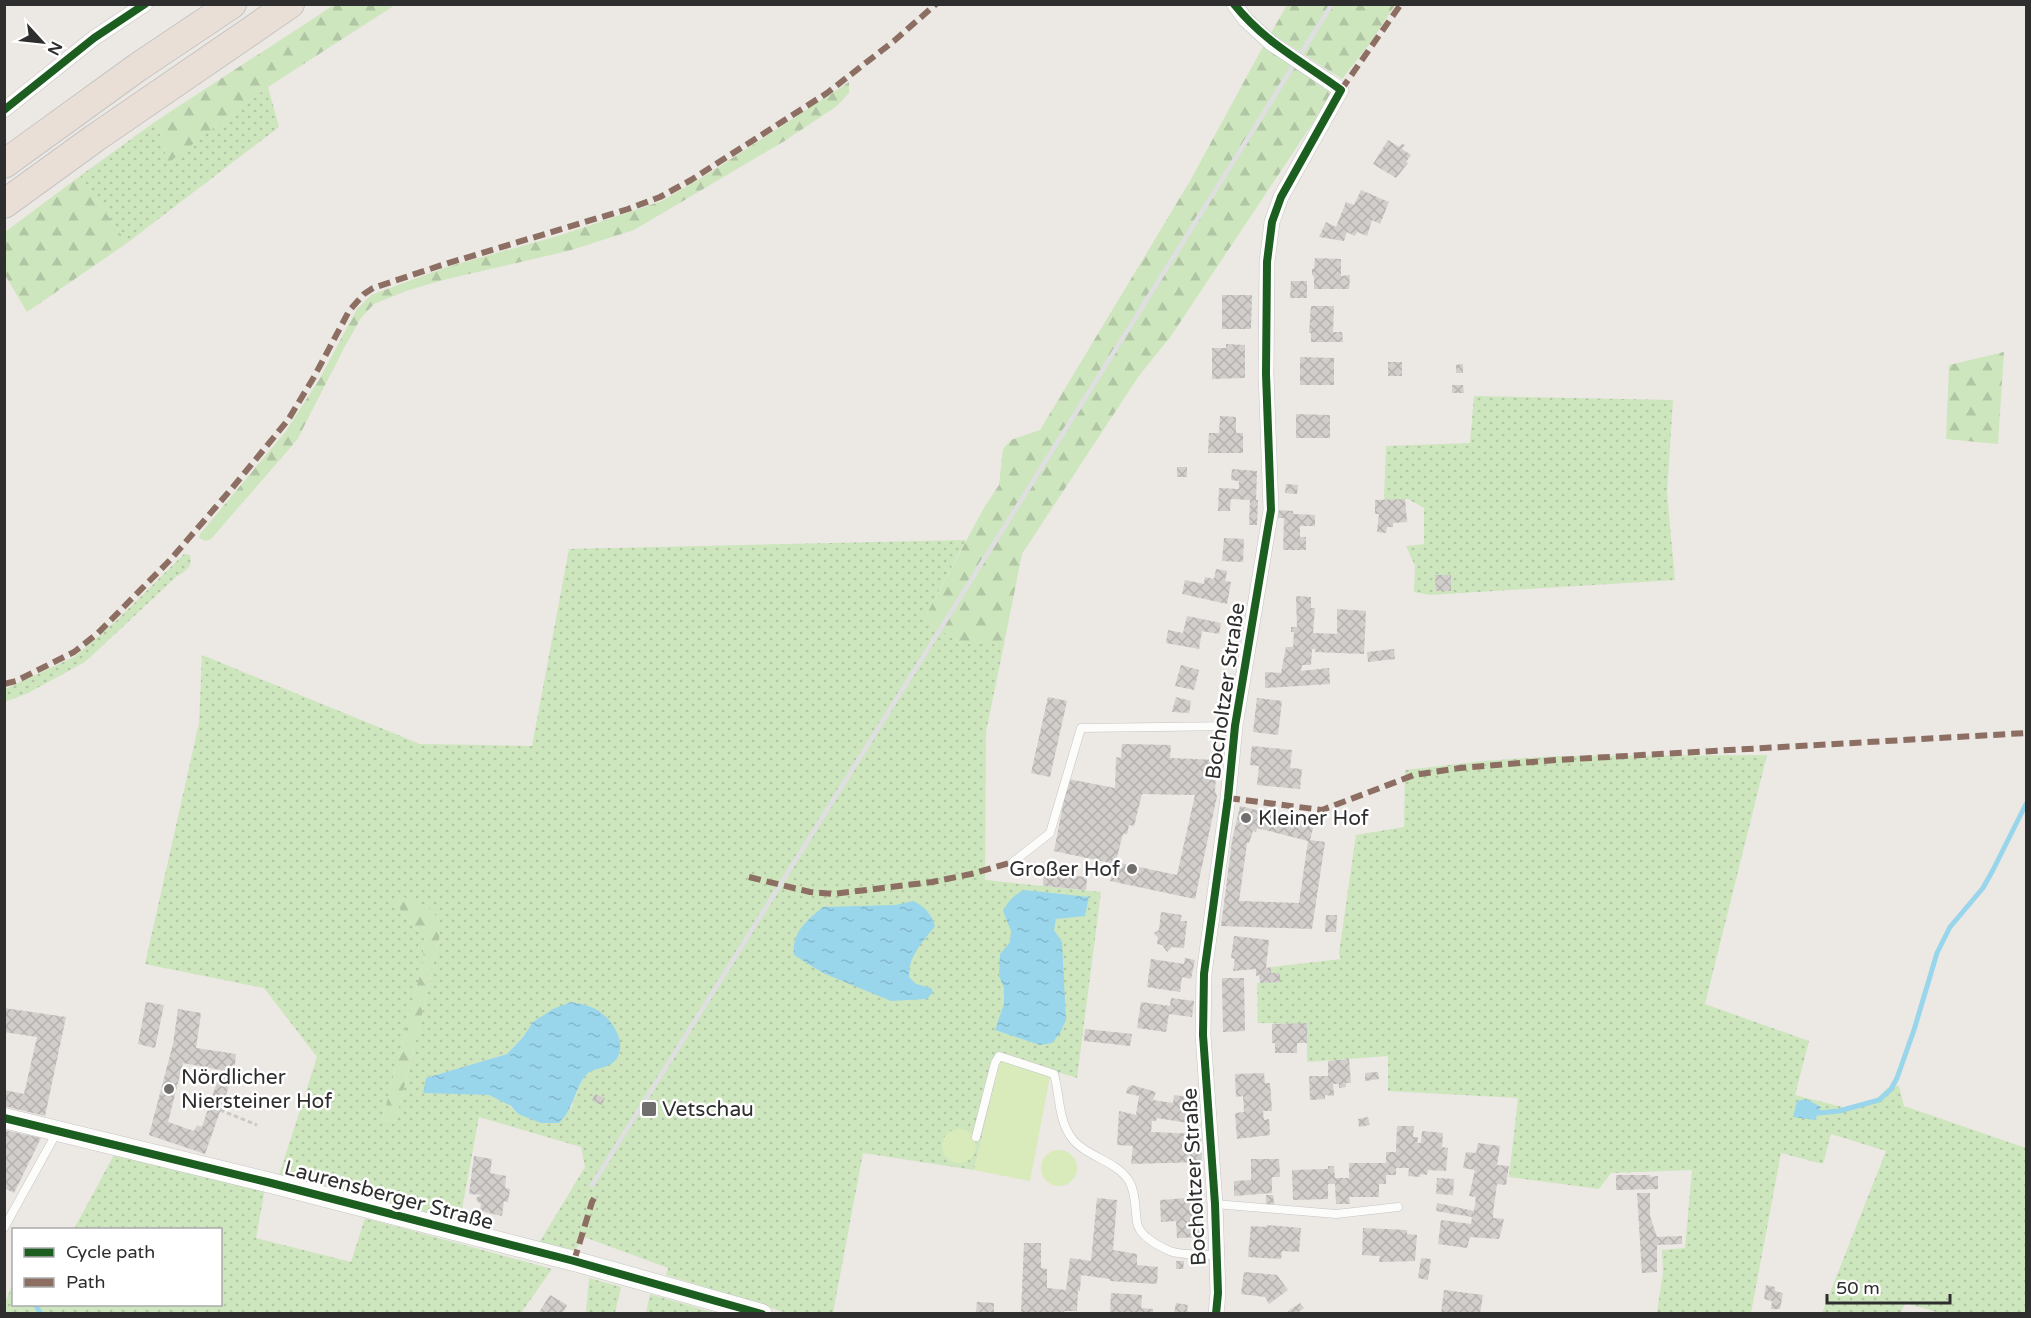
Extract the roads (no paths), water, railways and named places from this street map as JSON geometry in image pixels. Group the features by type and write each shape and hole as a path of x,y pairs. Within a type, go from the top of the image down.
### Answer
{"highway":[{"path":"4,164 232,4"},
{"path":"4,204 95,138 290,4"}],"street":[{"path":"4,110 94,38 145,4"},
{"name":"Bocholtzer Straße","path":"1216,1314 1218,1293 1215,1204 1203,1035 1204,974 1228,798 1235,726 1271,510 1266,374 1267,262 1272,222 1285,189 1341,90 1271,43 1246,20 1234,4"},
{"name":"Laurensberger Straße","path":"4,1118 281,1185 762,1314"}],"lane":[{"path":"1013,862 1050,833 1081,729 1235,726"},
{"path":"976,1137 995,1063 999,1056 1054,1074 1065,1127 1081,1147 1122,1173 1129,1182 1133,1191 1140,1233 1171,1251 1216,1255"},
{"path":"4,1228 58,1131"},
{"path":"1215,1204 1336,1214 1398,1207"}],"water":[{"path":"1024,890 1089,897 1085,916 1056,919 1054,930 1062,942 1066,1020 1052,1043 1040,1045 995,1030 1004,1004 1004,988 999,976 1000,954 1010,942 1011,931 1003,911 1012,898"},
{"path":"913,901 927,911 935,926 917,950 909,969 909,977 916,984 931,988 933,992 927,999 891,1001 823,973 794,955 798,933 806,922 823,907 896,905"},
{"path":"571,1002 591,1007 603,1014 618,1035 620,1050 617,1058 611,1064 586,1075 568,1112 559,1123 541,1123 518,1114 511,1106 489,1095 423,1093 426,1078 507,1054 533,1022 553,1009"},
{"path":"1806,1099 1821,1107 1815,1120 1793,1117 1797,1101"}],"waterway":[{"path":"1818,1113 1839,1111 1879,1100 1891,1089 1914,1030 1937,953 1950,927 1983,888 2026,804"},
{"path":"36,1306 41,1314"}],"railway":[{"path":"592,1185 1332,4"}],"place":[{"name":"Kleiner Hof","path":"1246,818"},
{"name":"Großer Hof","path":"1132,869"},
{"name":"Nördlicher Niersteiner Hof","path":"169,1089"},
{"name":"Vetschau","path":"649,1109"}]}
